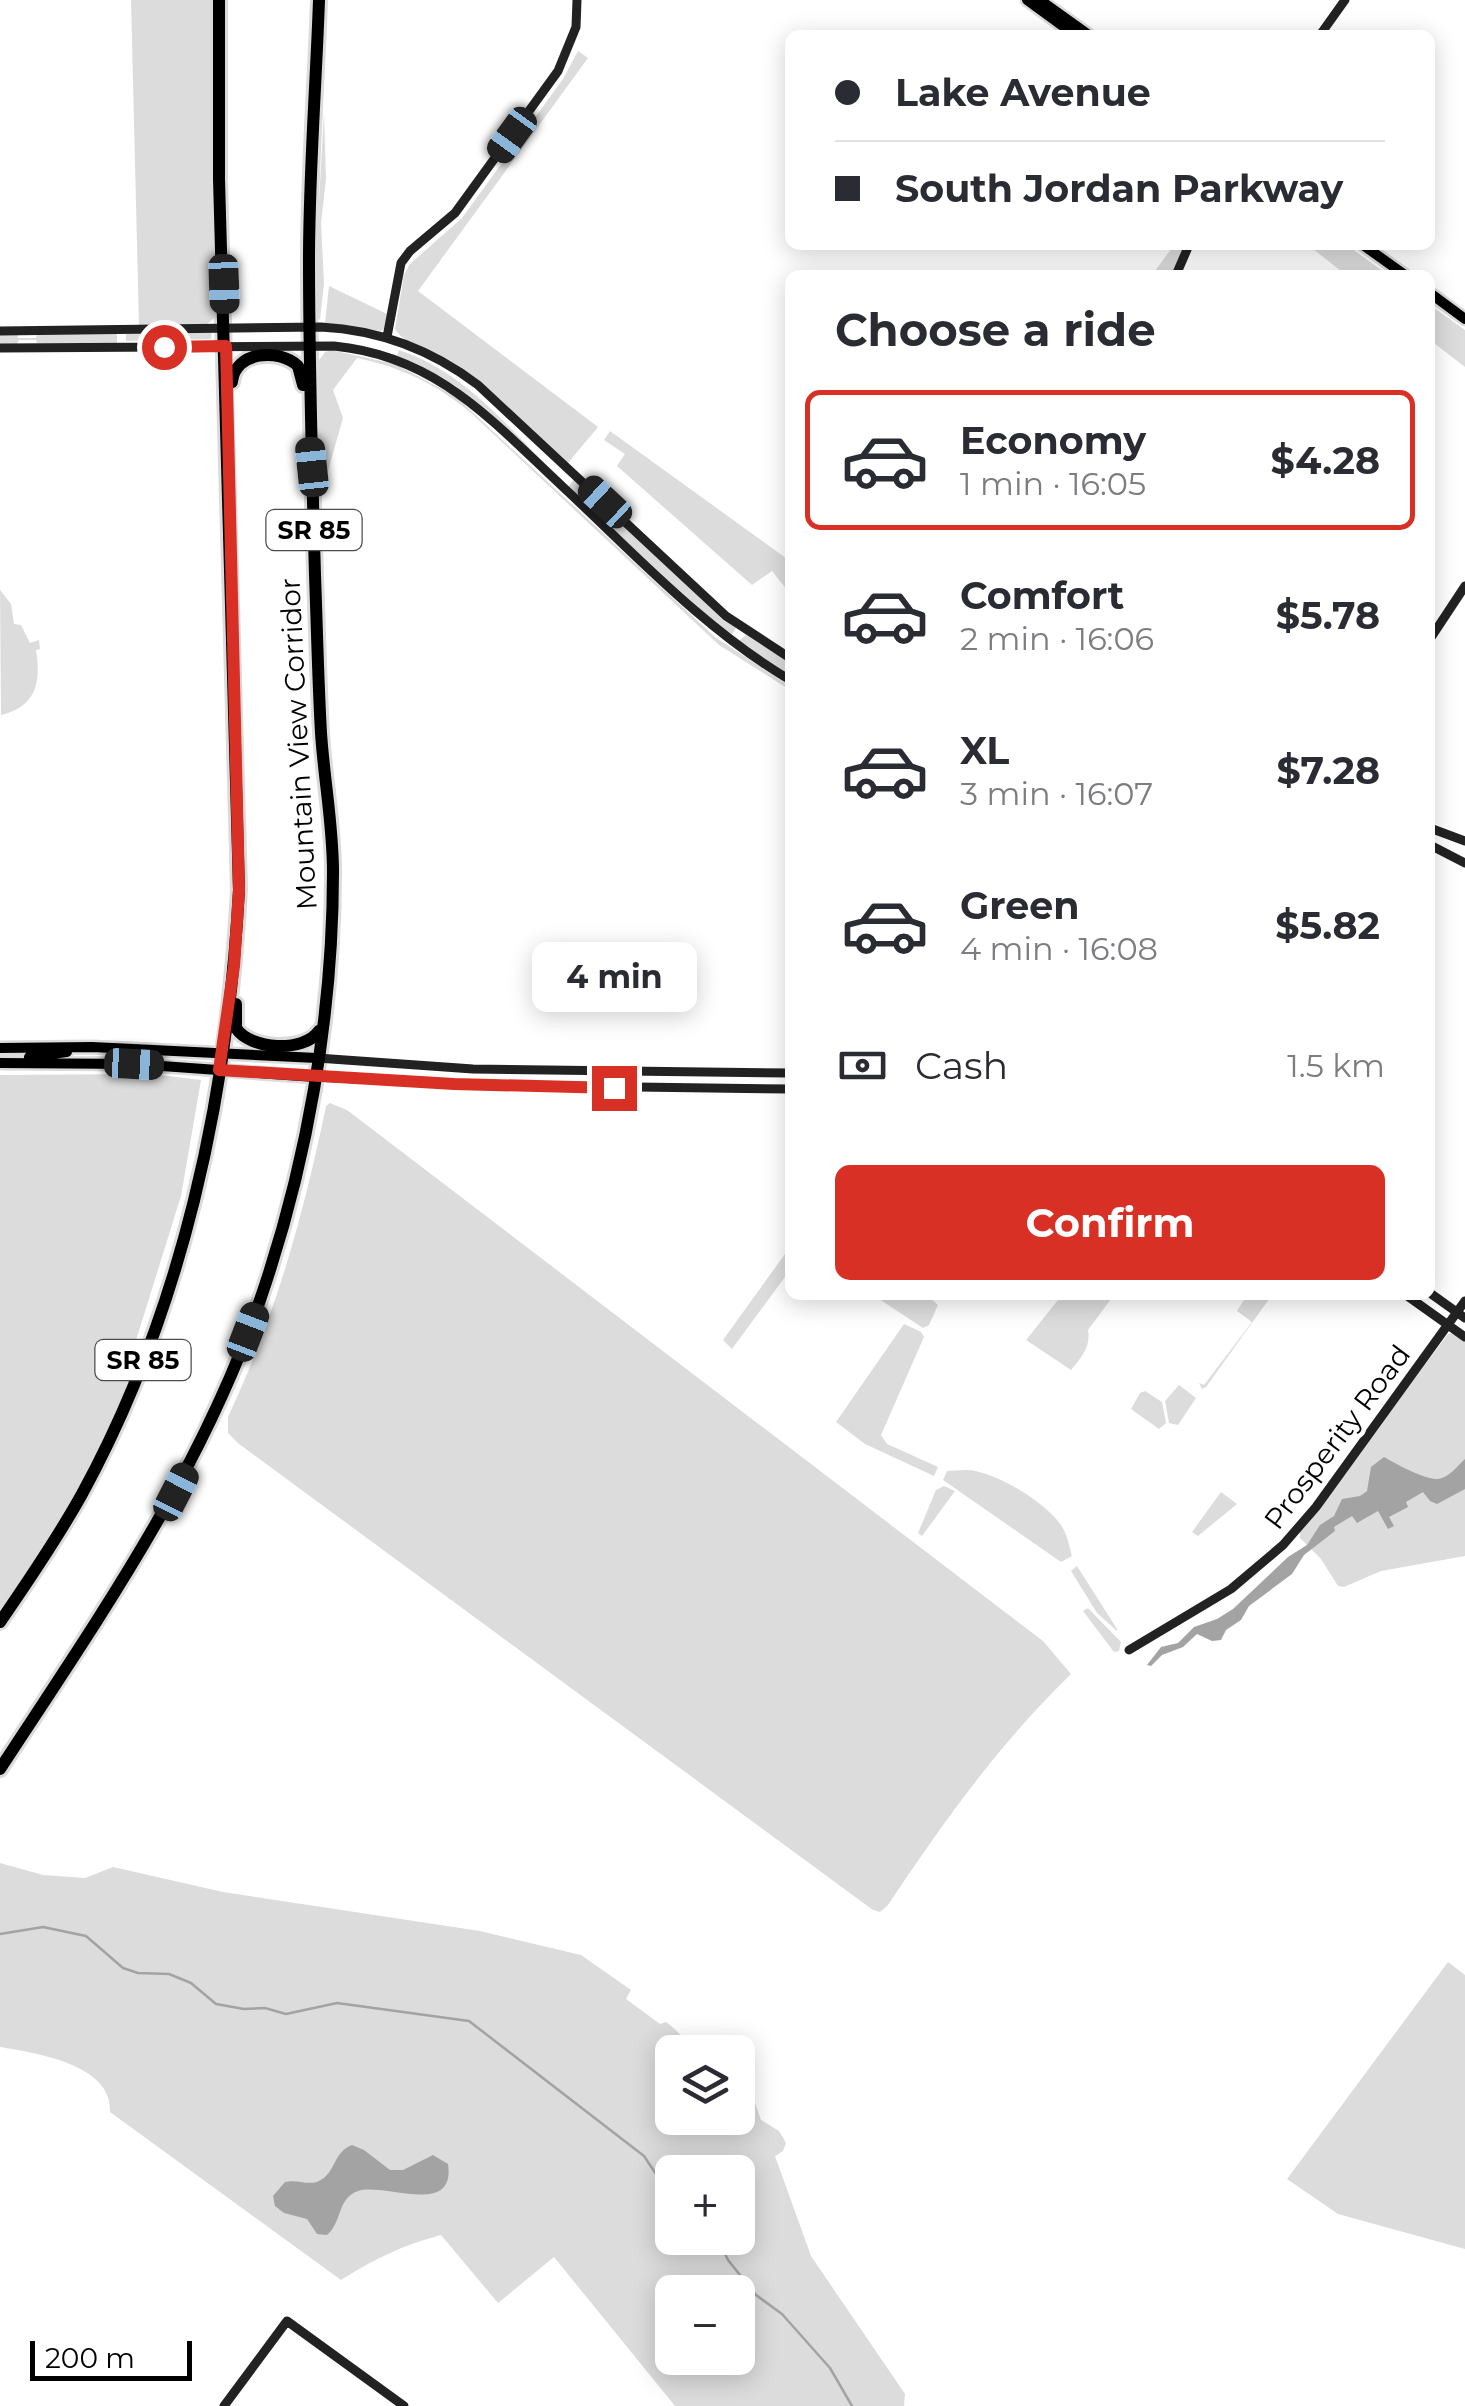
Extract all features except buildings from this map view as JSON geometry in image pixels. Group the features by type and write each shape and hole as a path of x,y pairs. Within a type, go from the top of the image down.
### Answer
{"highway":[{"name":"SR 85","path":"0,1622 82,1494 136,1378 186,1227 210,1130 234,966 239,890 219,179 219,0"},
{"name":"Mountain View Corridor","path":"0,1769 148,1540 212,1420 260,1302 279,1241 314,1077 331,939 333,867 321,736 310,346 309,256 319,0"},
{"path":"230,545 234,495 232,379 241,361 251,357 283,357 298,366 303,377 312,467"},
{"path":"234,966 235,1024 247,1040 303,1045 316,1035 324,1013"}],"main road":[{"path":"1025,0 1061,30"},
{"path":"1025,0 1068,30"},
{"path":"1040,0 1082,30"},
{"path":"1370,250 1397,270"},
{"path":"1435,297 1465,318"},
{"path":"0,1063 14,1055 92,1047 317,1058"},
{"path":"0,1050 14,1055 314,1077"}],"street":[{"path":"387,338 401,262 459,208 558,72 576,27 577,0"},
{"path":"1324,30 1345,0"},
{"path":"0,330 310,326 387,338 437,358 478,385 726,616 785,655"},
{"path":"0,348 354,348 420,368 454,388 720,634 785,677"},
{"path":"1435,631 1465,586"},
{"path":"1435,830 1465,841"},
{"path":"1435,848 1465,863"},
{"path":"317,1058 483,1070 785,1073"},
{"path":"314,1077 483,1086 785,1090"},
{"path":"1435,1297 1461,1316"},
{"path":"1413,1300 1465,1337"},
{"name":"Prosperity Road","path":"1129,1650 1231,1590 1284,1545 1449,1326 1461,1316 1465,1301"},
{"path":"224,2406 287,2321 404,2406"}],"shaded area":[{"path":"131,0 216,0 217,316 207,324 139,326"},
{"path":"578,51 588,58 418,291 598,427 568,463 476,380 395,329 404,275 410,264 462,218 563,79"},
{"path":"324,112 324,283 320,320 316,316 315,273"},
{"path":"1170,250 1182,250 1174,270 1156,270"},
{"path":"1314,250 1354,250 1381,270 1340,270"},
{"path":"329,286 387,314 385,328 381,331 325,323"},
{"path":"1435,309 1465,330 1465,367 1435,344"},
{"path":"212,331 211,339 126,341 126,332"},
{"path":"0,333 36,338 37,333 117,333 117,343 19,340 17,344 0,345"},
{"path":"399,350 422,359 462,384 546,465 456,386 397,356"},
{"path":"325,352 395,364 455,396 715,637 785,683 785,687 719,645 471,413 417,378 357,358 333,390 343,418 326,478 319,478 319,360"},
{"path":"610,431 785,557 785,587 772,571 752,585 617,466 625,454 604,440"},
{"path":"574,479 736,628 730,638 568,487"},
{"path":"0,590 11,604 14,624 21,625 30,643 39,640 40,649 36,650 38,672 34,691 22,706 1,715"},
{"path":"746,635 785,659 785,673 737,643"},
{"path":"152,1074 201,1080 181,1196 133,1350 117,1353 134,1366 80,1486 0,1612 0,1075"},
{"path":"330,1103 347,1110 1043,1641 1071,1674 996,1756 880,1912 228,1433 228,1417 286,1265 326,1106"},
{"path":"785,1254 785,1277 732,1349 723,1340"},
{"path":"881,1300 932,1300 938,1305 929,1325 923,1328"},
{"path":"1058,1300 1110,1300 1088,1330 1087,1346 1071,1370 1026,1340"},
{"path":"1244,1300 1268,1300 1206,1387 1202,1389 1199,1383 1204,1385 1252,1322 1237,1311"},
{"path":"904,1324 924,1337 881,1435 887,1444 938,1467 934,1476 865,1444 836,1422"},
{"path":"1448,1334 1465,1341 1465,1556 1381,1571 1338,1586 1321,1559 1300,1538 1300,1530"},
{"path":"1179,1385 1196,1398 1178,1425 1169,1423 1165,1401"},
{"path":"1145,1391 1162,1402 1166,1423 1159,1429 1131,1409"},
{"path":"1384,1457 1432,1479 1450,1474 1465,1459 1465,1489 1437,1504 1423,1492 1406,1502 1408,1507 1389,1517 1394,1526 1388,1529 1378,1511 1357,1523 1352,1516 1304,1555 1292,1574 1249,1606 1221,1640 1212,1641 1197,1634 1183,1647 1147,1665 1161,1647 1178,1643 1194,1627 1233,1609 1288,1557 1307,1545 1320,1525 1334,1516 1342,1499 1367,1491 1371,1467"},
{"path":"965,1470 1003,1481 1043,1507 1063,1528 1072,1556 1061,1562 943,1480 947,1471"},
{"path":"944,1486 955,1491 922,1536 918,1533 936,1490"},
{"path":"1221,1492 1237,1504 1198,1536 1192,1532"},
{"path":"1077,1566 1117,1631 1097,1613 1071,1571"},
{"path":"1088,1608 1121,1642 1119,1651 1114,1652 1083,1611"},
{"path":"0,1863 43,1875 85,1878 113,1867 223,1892 480,1931 581,1955 631,1990 626,1999 681,2035 655,2035 655,2135 755,2135 755,2103 761,2120 779,2131 786,2143 775,2156 811,2256 905,2394 904,2406 675,2406 554,2257 498,2303 441,2235 389,2253 341,2280 110,2112 108,2096 86,2072 51,2058 0,2047"},
{"path":"1448,1962 1465,1975 1465,2249 1338,2214 1287,2179"},
{"path":"352,2145 390,2170 403,2170 433,2155 448,2164 447,2180 441,2190 430,2194 370,2189 351,2194 327,2235 317,2234 307,2219 284,2213 275,2206 273,2196 285,2182 319,2181 329,2173 341,2152"}],"waterway":[{"path":"0,1934 43,1927 86,1936 123,1968 138,1973 169,1974 191,1983 216,2004 286,2014 337,2003 469,2021 644,2156 655,2172"},
{"path":"726,2255 756,2295 782,2314 830,2368 852,2406"}],"route":[{"path":"164,347 226,346 239,890 234,966 219,1070 454,1084 614,1088"}]}
